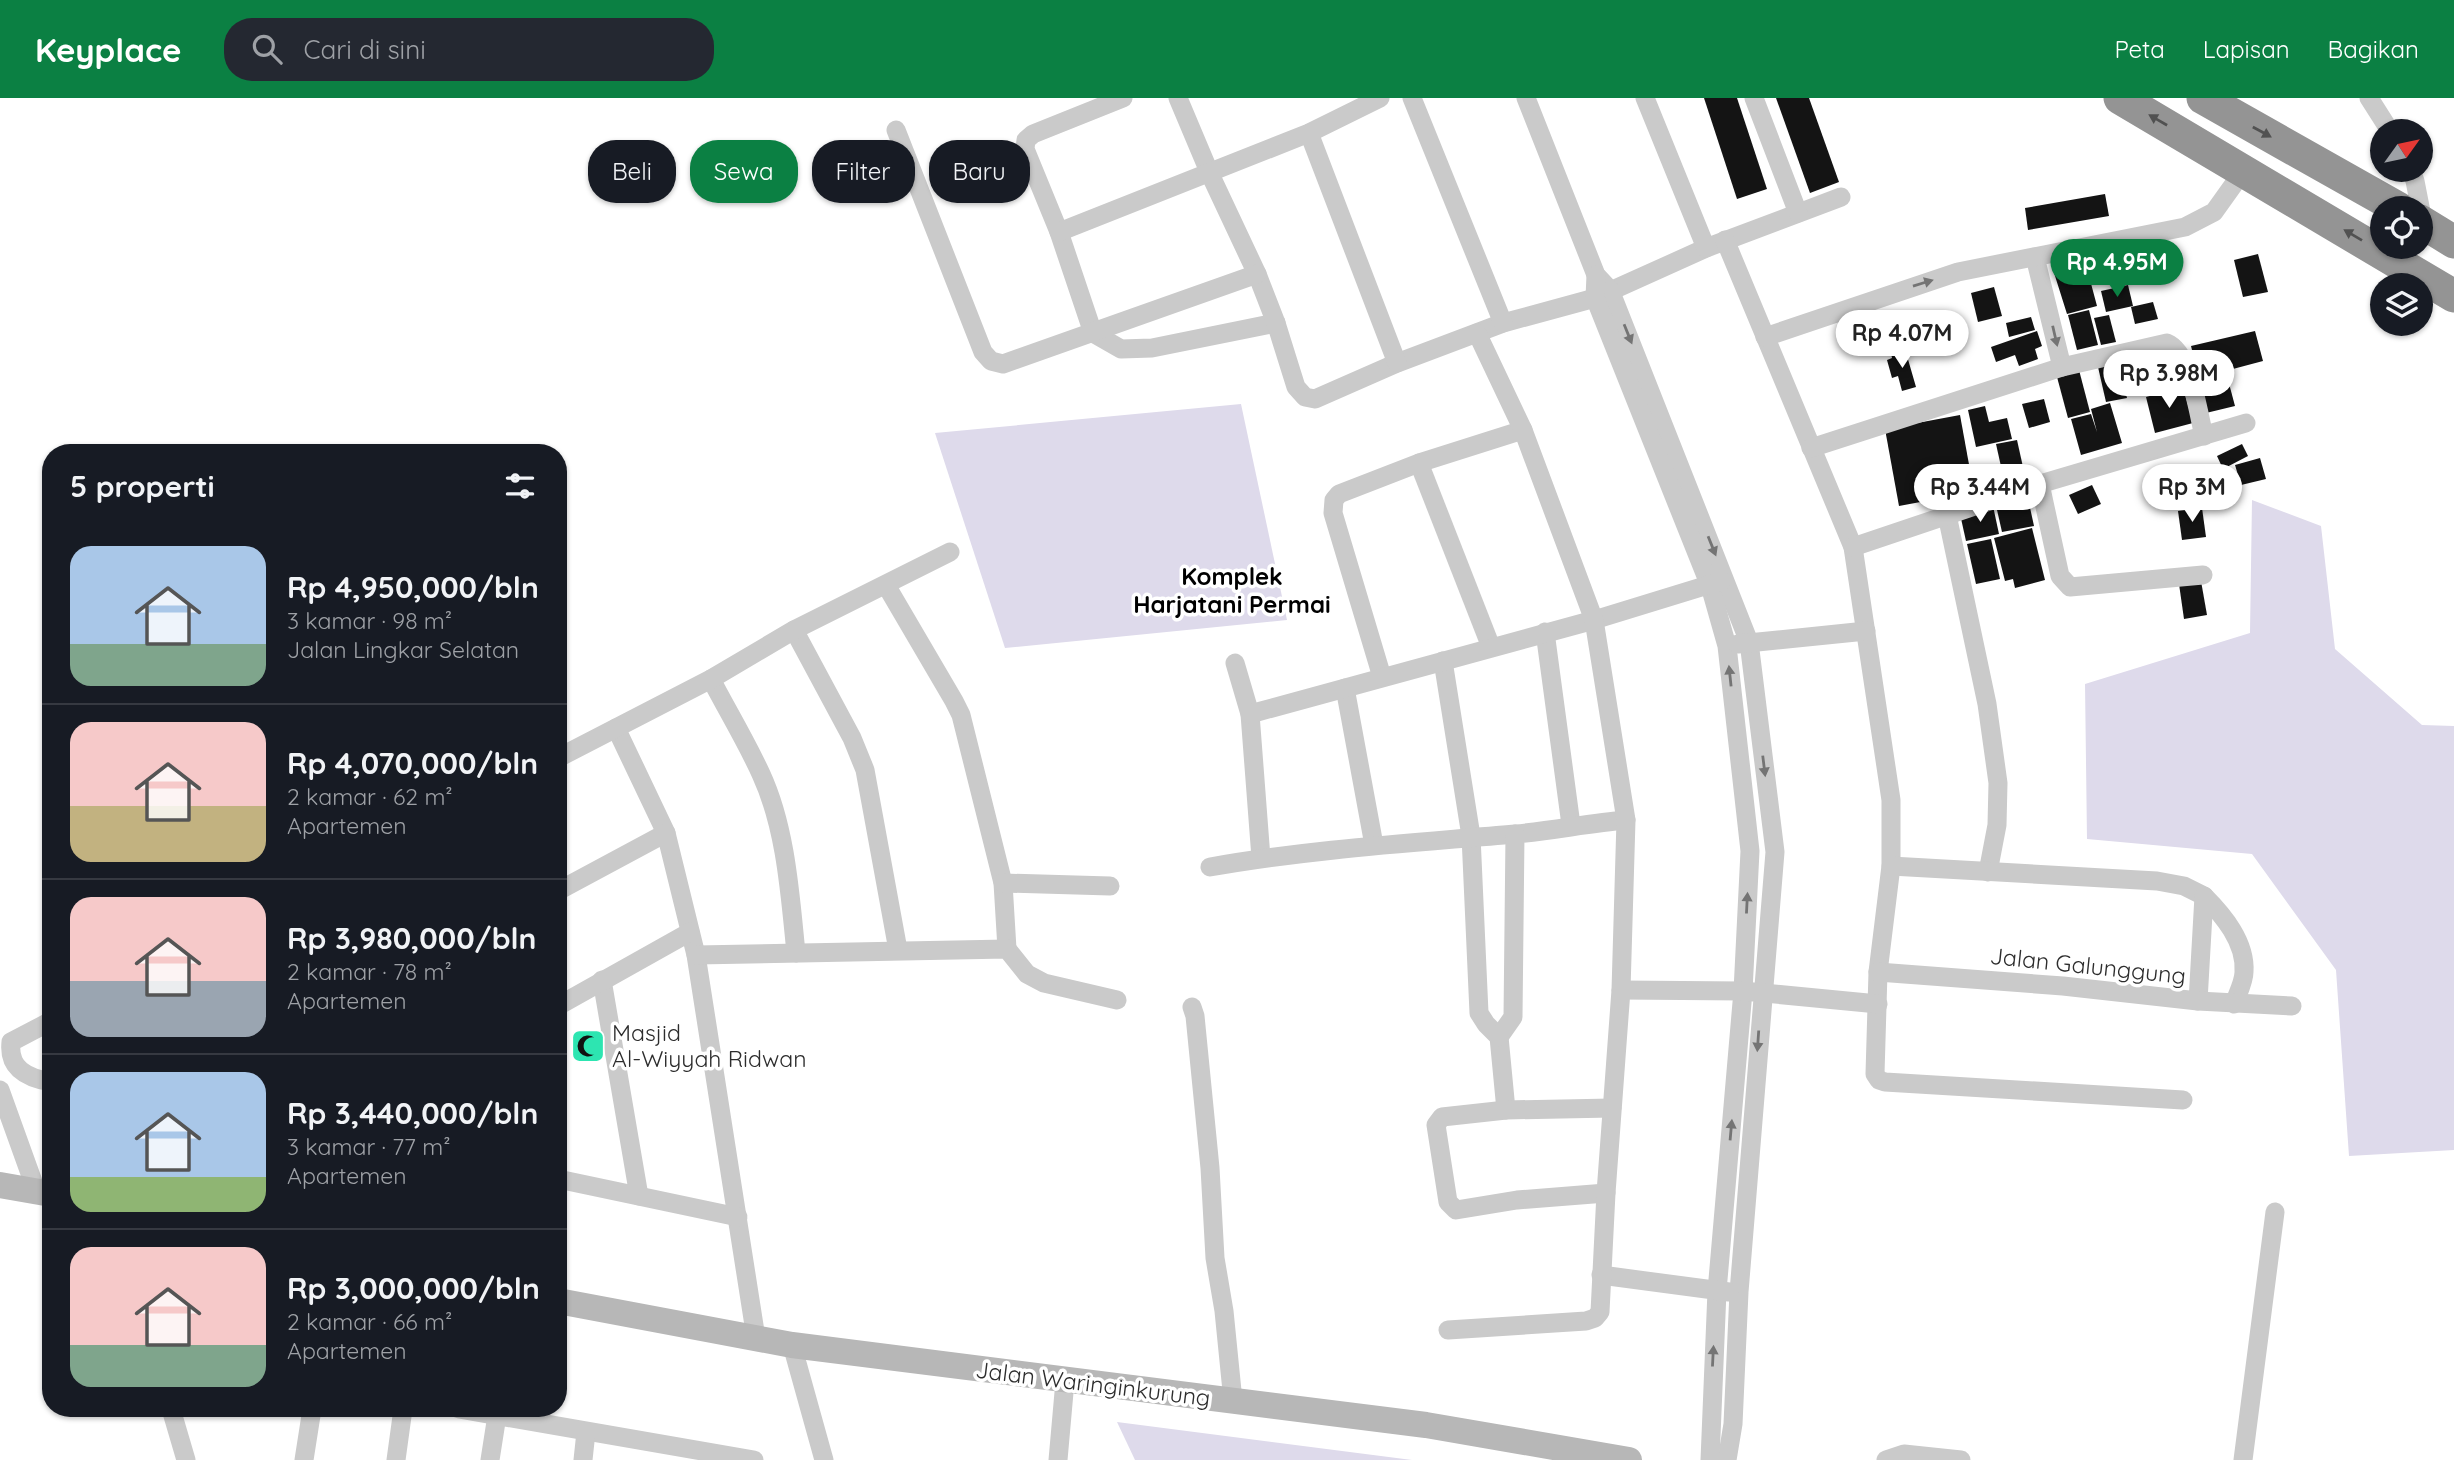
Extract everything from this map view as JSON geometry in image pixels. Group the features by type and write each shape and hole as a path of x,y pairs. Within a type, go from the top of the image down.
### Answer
{"highway":[{"path":"2120,98 2454,296"},
{"path":"2203,98 2377,196"},
{"path":"2433,229 2454,242"}],"street":[{"path":"1123,98 1100,102 1033,134 1026,140 1025,149 1059,232 1093,333 1121,349 1152,348 1276,323"},
{"path":"1178,98 1257,274 1296,387 1306,397 1315,399 1397,363 1503,323 1602,294 1725,240 1841,197"},
{"path":"1059,232 1309,133 1380,98"},
{"path":"1412,98 1503,323"},
{"path":"1526,98 1717,583 1749,642 1775,852 1752,991 1717,1291 1710,1460"},
{"path":"1645,98 1706,248"},
{"path":"1754,98 1798,213"},
{"path":"2369,98 2382,119"},
{"path":"896,130 983,352 991,361 1003,363 1257,274"},
{"path":"1309,133 1397,363"},
{"path":"1765,337 1958,272 2185,227 2214,212 2244,170"},
{"path":"1725,240 1853,547 1891,800 1891,866 1878,972 1875,1074 1879,1080 1885,1082 2183,1100"},
{"path":"2035,257 2062,367"},
{"path":"1448,1330 1586,1321 1595,1318 1600,1312 1621,990 1626,820 1594,620 1522,430 1477,333"},
{"path":"1811,448 2062,367 2167,343 2173,345 2184,361 2204,436"},
{"path":"1853,547 2040,484 2246,423"},
{"path":"1382,677 1333,513 1334,500 1339,494 1419,463 1522,430"},
{"path":"1419,463 1491,647"},
{"path":"2040,484 2060,576 2070,587 2203,575"},
{"path":"1947,515 1987,704 1998,783 1997,825 1988,872"},
{"path":"567,753 711,679 794,630 950,552"},
{"path":"1250,713 1594,620 1717,583"},
{"path":"1717,583 1727,646 1749,851 1752,991 1732,1424 1727,1460"},
{"path":"886,585 961,715 1003,883 1007,949 1027,974 1044,983 1117,1000"},
{"path":"794,630 852,738 865,770 898,950"},
{"path":"1727,646 1866,631"},
{"path":"1545,632 1571,825"},
{"path":"1443,661 1471,836 1479,1013 1499,1037 1506,1110"},
{"path":"1235,663 1250,713 1261,858"},
{"path":"711,679 762,775 775,814 789,882 796,953"},
{"path":"1345,688 1374,845"},
{"path":"616,728 666,833 696,955 756,1338"},
{"path":"1210,867 1261,858 1374,845 1516,834 1626,820"},
{"path":"567,886 666,833"},
{"path":"1499,1037 1513,1017 1516,834"},
{"path":"1891,866 2157,881 2185,886 2204,896 2224,915 2241,953 2244,972 2234,1004"},
{"path":"1003,883 1110,886"},
{"path":"2198,1001 2204,896"},
{"path":"567,1001 690,932"},
{"path":"696,955 1007,949"},
{"name":"Jalan Galunggung","path":"1878,972 2063,986 2234,1004 2292,1006"},
{"path":"602,980 639,1196"},
{"path":"1621,990 1752,991 1878,1004"},
{"path":"1192,1007 1207,1126 1215,1258 1224,1311 1233,1401"},
{"path":"42,1026 10,1042 10,1051 12,1059 25,1074 32,1079 42,1081"},
{"path":"0,1090 42,1190"},
{"path":"1606,1193 1517,1200 1456,1210 1448,1202 1436,1125 1442,1117 1506,1110 1612,1108"},
{"path":"567,1181 738,1217"},
{"path":"0,1185 42,1192"},
{"path":"2243,1460 2275,1212"},
{"path":"1601,1275 1739,1292"},
{"name":"Jalan Waringinkurung","path":"567,1303 792,1345 1426,1425 1629,1460"},
{"path":"792,1345 824,1460"},
{"path":"1058,1460 1065,1381"},
{"path":"173,1417 186,1460"},
{"path":"304,1460 311,1417"},
{"path":"396,1460 402,1417"},
{"path":"490,1460 496,1417"},
{"path":"519,1417 686,1454 754,1460"},
{"path":"583,1460 586,1432"},
{"path":"1886,1460 1904,1454 1961,1460"}],"shaded area":[{"path":"1241,404 1287,620 1005,648 935,433"},
{"path":"2252,500 2321,526 2335,649 2422,725 2454,726 2454,1150 2349,1156 2336,970 2252,854 2087,839 2085,684 2250,633"},
{"path":"1117,1422 1412,1460 1135,1460"}],"building":[{"path":"1704,98 1737,98 1767,189 1737,199"},
{"path":"1776,98 1809,98 1839,182 1810,193"},
{"path":"2105,194 2109,216 2028,230 2025,208"},
{"path":"2091,248 2098,274 2089,276 2097,306 2067,314 2050,260"},
{"path":"2258,254 2268,292 2243,297 2234,260"},
{"path":"2128,285 2133,306 2106,312 2101,291"},
{"path":"1994,287 2002,316 1978,322 1971,293"},
{"path":"2153,302 2158,319 2135,324 2131,307"},
{"path":"2089,310 2098,345 2077,350 2068,315"},
{"path":"2109,315 2116,342 2101,345 2094,318"},
{"path":"2031,317 2035,330 2009,337 2006,323"},
{"path":"2037,331 2042,346 2035,349 2038,359 2019,366 2015,355 1996,362 1991,347"},
{"path":"2255,331 2263,361 2199,378 2191,346"},
{"path":"1905,349 1916,387 1902,391 1898,376 1892,378 1887,360 1892,358 1891,353"},
{"path":"2118,362 2127,398 2106,402 2098,367"},
{"path":"2079,370 2090,412 2068,418 2057,377"},
{"path":"2227,376 2235,406 2206,413 2198,383"},
{"path":"2183,387 2193,423 2155,433 2146,397"},
{"path":"2044,399 2050,422 2029,428 2022,404"},
{"path":"2110,403 2122,443 2081,455 2071,419 2091,414 2097,432 2091,409"},
{"path":"1985,406 1989,422 2007,418 2012,439 1976,447 1968,410"},
{"path":"1960,415 1974,492 1899,506 1885,429"},
{"path":"2017,440 2025,476 2004,480 1996,444"},
{"path":"2242,444 2248,456 2223,469 2217,456"},
{"path":"2260,458 2266,479 2241,485 2235,465"},
{"path":"2212,465 2220,495 2198,501 2190,471"},
{"path":"2092,485 2101,504 2078,514 2069,495"},
{"path":"2027,494 2034,526 2002,532 1995,501"},
{"path":"1993,506 1999,534 1966,541 1960,514"},
{"path":"2202,508 2206,537 2182,540 2178,511"},
{"path":"2032,528 2045,580 2015,588 2013,579 2005,581 1994,538"},
{"path":"1991,539 2000,579 1976,584 1967,544"},
{"path":"2201,581 2207,615 2184,619 2179,584"}],"place":[{"name":"Masjid Al-Wiyyah Ridwan","path":"588,1046"}],"district":[{"name":"Komplek Harjatani Permai","path":"1232,591"}]}
